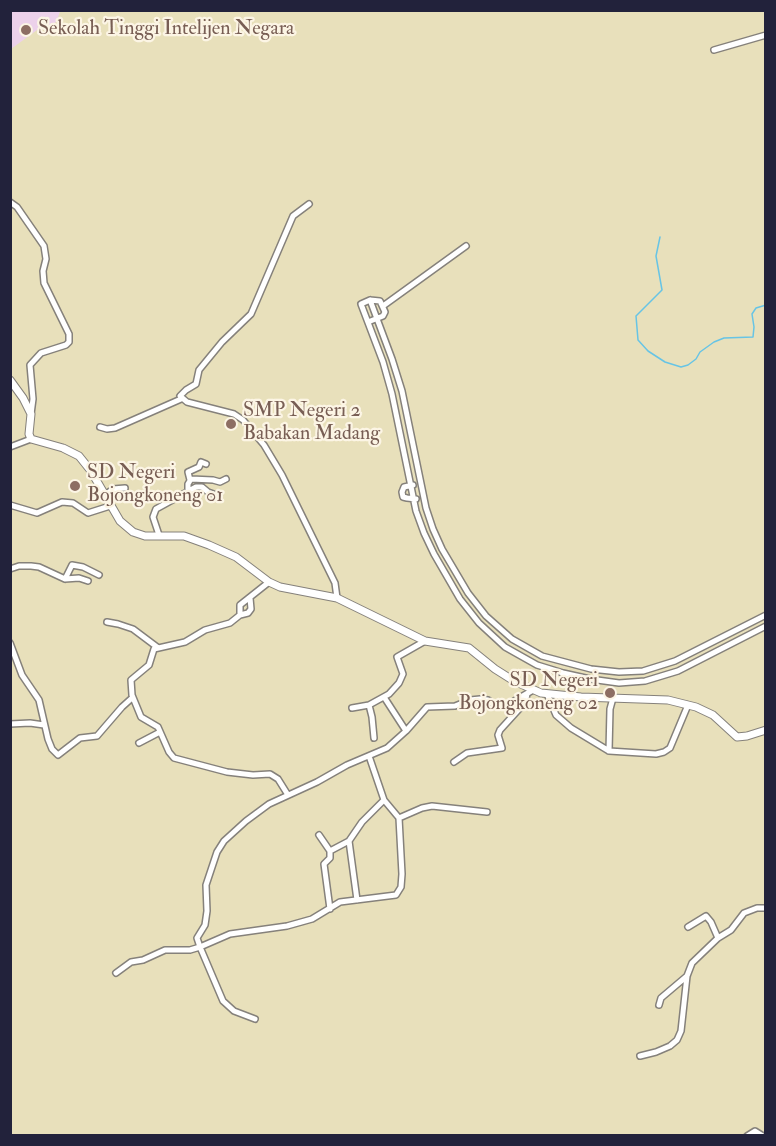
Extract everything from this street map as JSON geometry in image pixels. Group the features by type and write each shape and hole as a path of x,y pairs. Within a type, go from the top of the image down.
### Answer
{"street":[{"path":"714,50 765,35"},
{"path":"10,202 17,207 44,246 46,259 43,271 44,283 67,329 69,338 66,345 41,352 30,365 33,399 29,434 31,439"},
{"path":"178,400 181,394 196,384 199,370 222,342 251,314 293,216 309,204"},
{"path":"383,306 466,246"},
{"path":"370,300 402,392 426,508 442,549 468,593 486,616 512,639 542,656 591,669 619,672 643,671 675,662 765,615"},
{"path":"368,322 383,316 385,312 380,301 370,300 361,304 392,394 414,499 424,533 460,599 479,623 505,647 537,664 590,680 619,683 645,681 678,671 765,626"},
{"path":"10,380 24,398 31,414"},
{"path":"100,427 115,428 178,400 234,414 243,420 264,445 282,475 335,583 337,598"},
{"path":"10,447 31,439 76,454 91,471 110,506 128,529 145,536 184,536 236,557 269,582 286,589 337,598 425,641 469,648 495,669 530,692 669,700 717,717 737,736 747,736 765,730"},
{"path":"188,491 189,472 201,462 206,464"},
{"path":"190,480 222,482 226,479"},
{"path":"159,535 153,517 154,511 199,487 217,495 213,480"},
{"path":"421,484 404,488 403,497 414,499 424,497"},
{"path":"104,496 112,489 125,488"},
{"path":"10,504 37,513 62,502 78,505 88,513 110,506"},
{"path":"10,569 19,566 39,567 64,579 79,578 88,581"},
{"path":"64,579 72,566 83,567 99,574"},
{"path":"240,615 239,606 269,582"},
{"path":"250,598 250,611 230,623 205,630 185,642 157,647 153,651 149,665 130,680 132,698 141,717 158,726 174,758 227,772 270,774 278,779 288,795"},
{"path":"107,622 133,630 157,647"},
{"path":"352,708 369,705 384,697 402,680 403,672 397,657 425,641"},
{"path":"10,643 22,675 39,700 51,746 58,755 80,738 97,735 132,698"},
{"path":"255,1019 234,1011 224,1001 200,947 198,936 205,925 206,885 217,852 224,842 246,820 274,801 387,748 428,707 455,706 480,699 488,700 497,707 504,707 530,692"},
{"path":"454,762 468,753 502,748 498,735 500,730 520,708 530,692"},
{"path":"547,694 556,715 571,728 609,751 656,754 664,752 670,748 687,705"},
{"path":"384,697 406,731"},
{"path":"609,751 610,709 613,698"},
{"path":"369,705 374,738"},
{"path":"10,724 44,725"},
{"path":"139,743 160,732"},
{"path":"117,973 131,962 144,960 165,950 190,950 230,934 303,922 315,918 340,902 396,895 401,887 402,874 399,818 384,800 369,756"},
{"path":"330,851 349,841 362,822 384,800"},
{"path":"399,818 432,806 487,812"},
{"path":"319,835 330,851 330,858 324,864 330,909"},
{"path":"349,841 357,900"},
{"path":"639,1056 670,1046 677,1040 681,1031 687,976 692,963 717,938 731,930 744,913 750,909 765,908"},
{"path":"688,927 706,916 709,917 717,938"},
{"path":"659,1005 664,995 687,976"},
{"path":"747,1136 755,1131 763,1136"}],"shaded area":[{"name":"Sekolah Tinggi Intelijen Negara","path":"11,10 60,11 57,21 48,29 37,30 11,49"}],"waterway":[{"path":"660,237 656,256 662,290 636,316 638,340 648,351 665,362 681,367 696,359 700,352 714,342 724,338 753,337 752,314 756,308 766,305"}],"place":[{"name":"Sekolah Tinggi Intelijen Negara","path":"26,30"},
{"name":"SMP Negeri 2 Babakan Madang","path":"231,424"},
{"name":"SD Negeri Bojongkoneng 01","path":"75,486"},
{"name":"SD Negeri Bojongkoneng 02","path":"610,693"}]}
